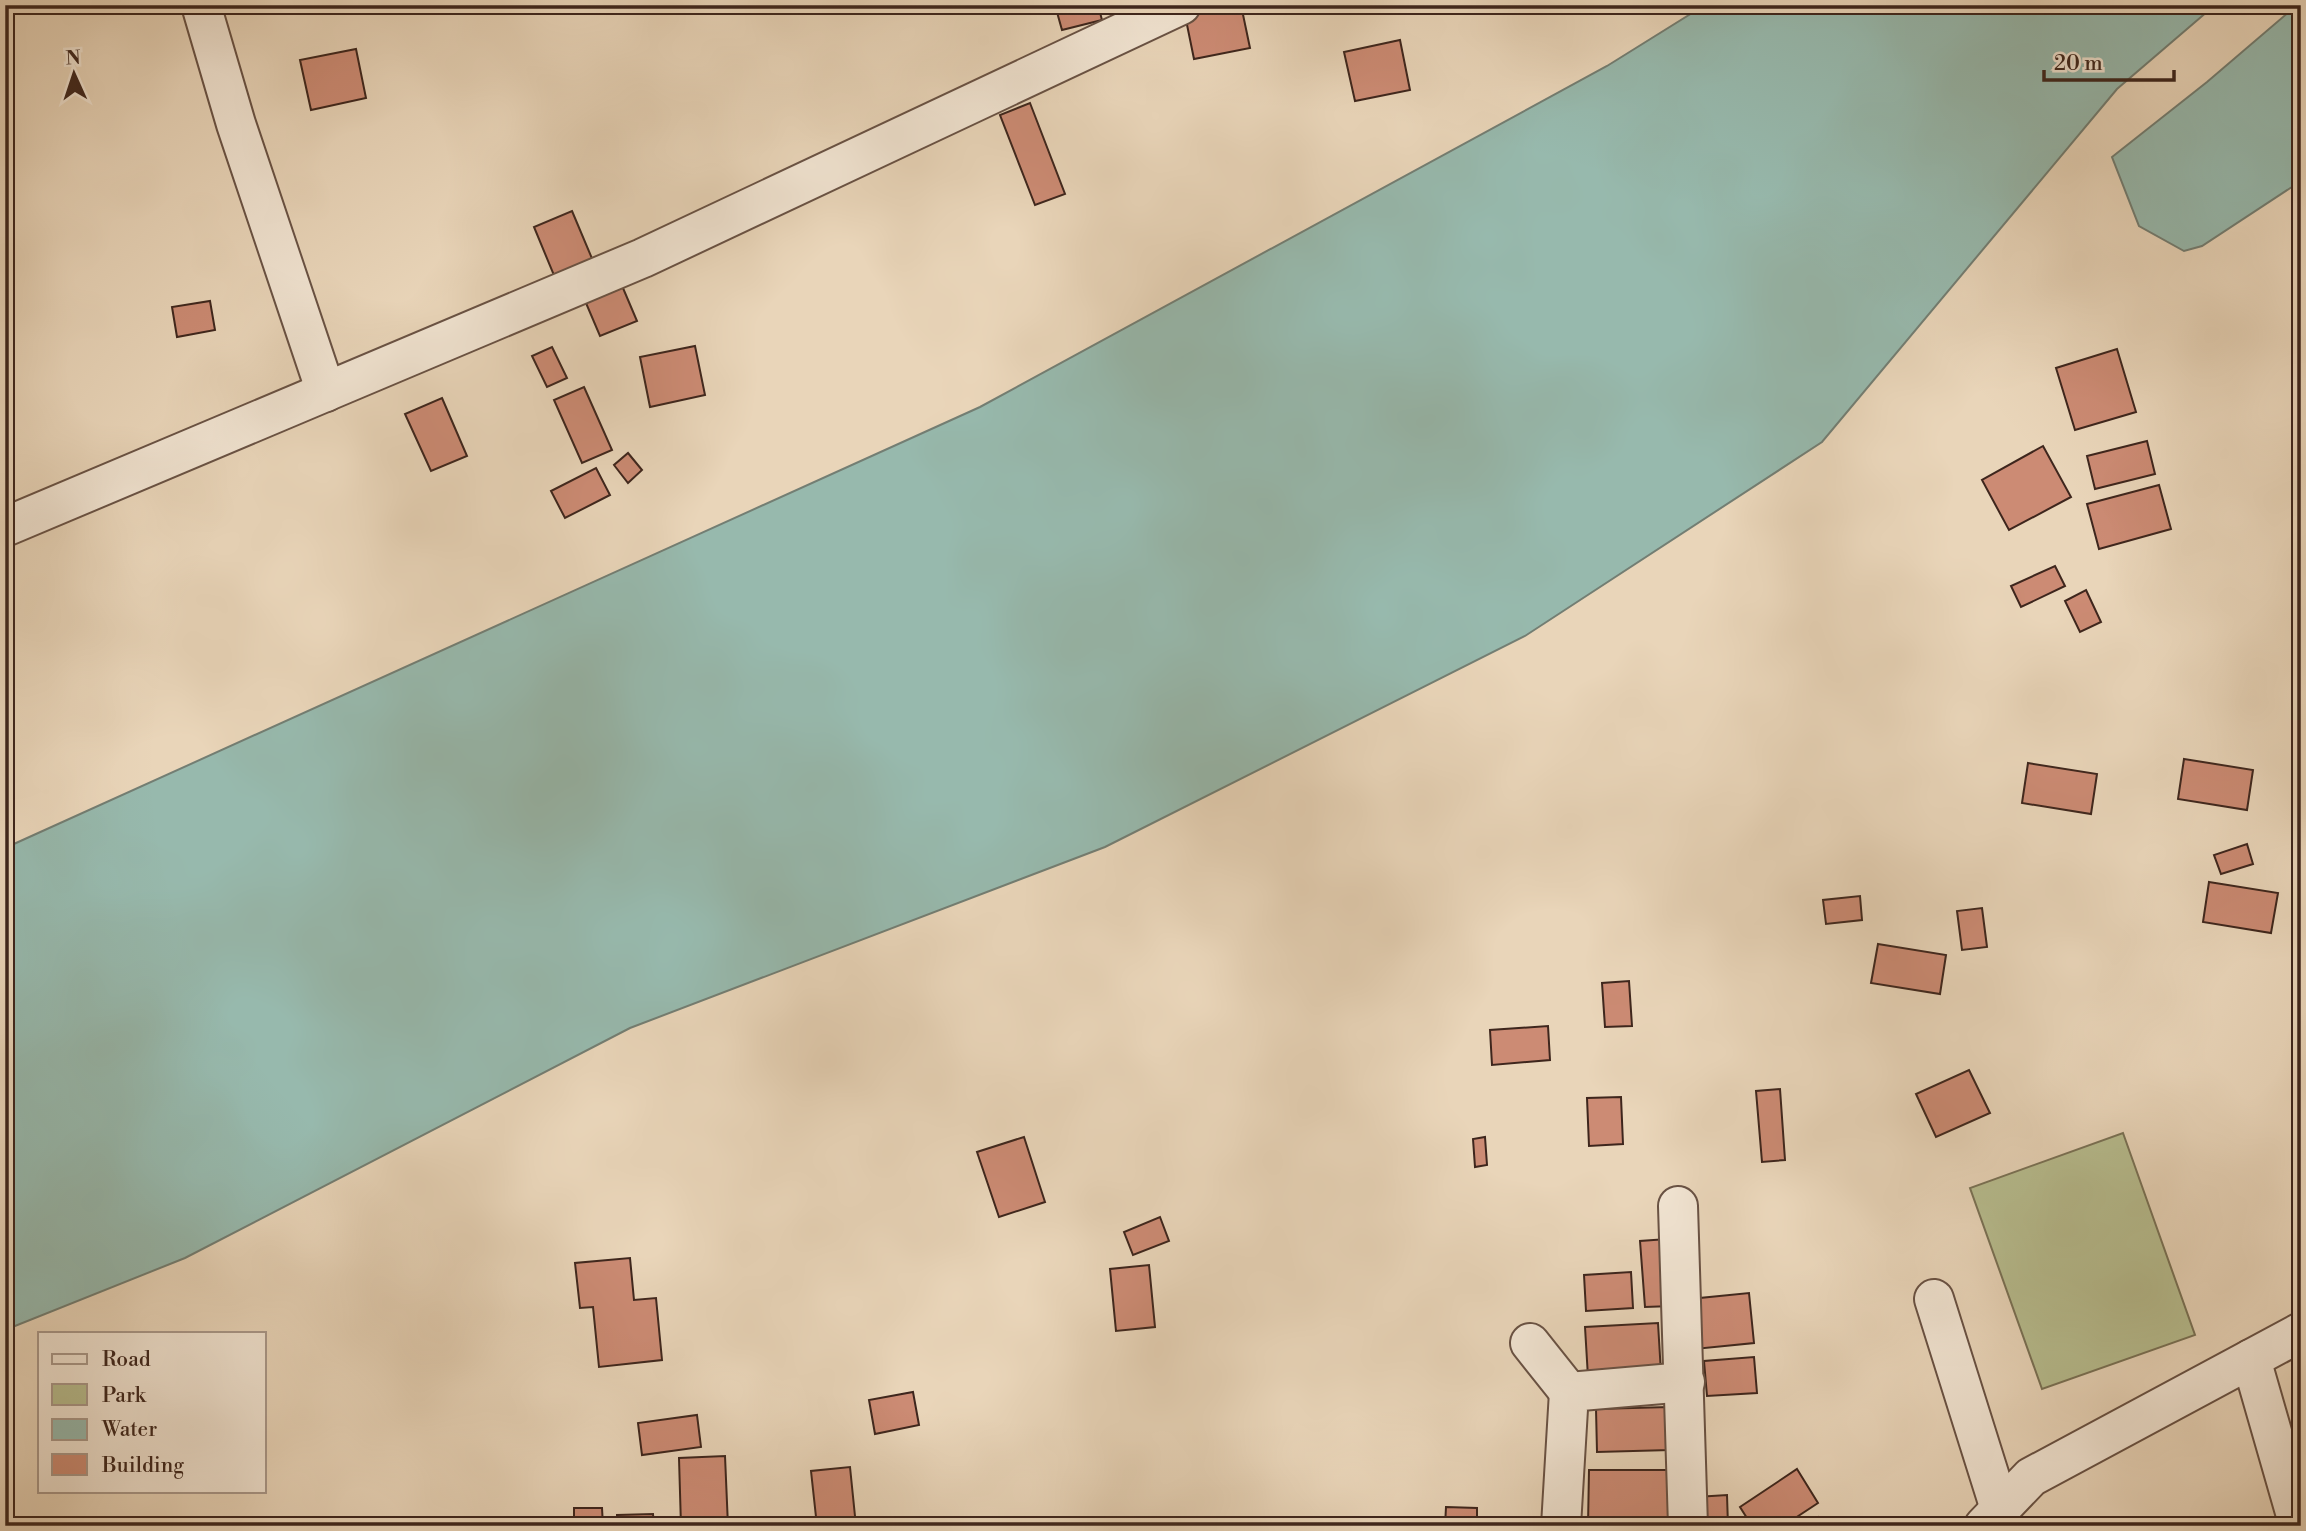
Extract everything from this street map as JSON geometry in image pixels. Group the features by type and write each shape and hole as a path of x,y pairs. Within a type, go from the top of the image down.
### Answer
{"street":[{"path":"201,5 236,124 326,392"},
{"path":"5,527 643,258 1181,5"},
{"path":"1678,1206 1688,1526"},
{"path":"1934,1300 1992,1517"},
{"path":"1992,1517 2031,1477 2301,1332"},
{"path":"1530,1343 1569,1392 1561,1526"},
{"path":"2251,1359 2299,1526"},
{"path":"1569,1392 1685,1382"}],"green space":[{"path":"2123,1133 2195,1335 2042,1389 1970,1188"}],"water":[{"path":"1705,5 2215,5 2117,89 1822,442 1525,636 1105,847 630,1028 185,1258 5,1330 5,848 980,407 1607,66"},
{"path":"2297,5 2301,5 2301,181 2202,246 2184,251 2139,226 2112,157 2207,82"}],"building":[{"path":"1055,5 1098,5 1102,20 1062,30"},
{"path":"1209,5 1241,5 1250,48 1194,59 1184,10"},
{"path":"1400,40 1410,90 1355,101 1344,52"},
{"path":"356,49 366,98 311,110 300,60"},
{"path":"1030,103 1065,194 1035,205 1000,115"},
{"path":"572,211 596,268 558,285 534,227"},
{"path":"620,281 637,321 600,336 583,296"},
{"path":"210,301 215,330 177,337 172,307"},
{"path":"695,346 705,395 650,407 640,357"},
{"path":"552,347 567,378 547,387 532,356"},
{"path":"2117,349 2136,412 2075,430 2056,368"},
{"path":"584,387 612,450 582,463 554,400"},
{"path":"442,398 467,456 431,471 405,414"},
{"path":"2147,441 2155,474 2095,489 2087,456"},
{"path":"2043,446 2071,497 2009,530 1982,480"},
{"path":"628,453 642,470 628,483 614,465"},
{"path":"596,468 610,495 565,518 551,491"},
{"path":"2159,485 2171,529 2099,549 2087,504"},
{"path":"2055,566 2065,586 2021,607 2011,586"},
{"path":"2086,590 2101,622 2080,632 2065,601"},
{"path":"2184,759 2253,770 2247,810 2178,799"},
{"path":"2028,763 2097,774 2091,814 2022,803"},
{"path":"2247,844 2253,864 2221,874 2214,855"},
{"path":"2209,882 2278,893 2271,933 2203,922"},
{"path":"1860,896 1862,920 1826,924 1823,900"},
{"path":"1982,908 1987,947 1962,950 1957,911"},
{"path":"1878,944 1946,955 1940,994 1871,983"},
{"path":"1629,981 1632,1026 1605,1027 1602,983"},
{"path":"1548,1026 1550,1060 1492,1065 1490,1030"},
{"path":"1969,1070 1990,1113 1936,1137 1916,1094"},
{"path":"1780,1089 1785,1160 1762,1162 1756,1091"},
{"path":"1621,1097 1623,1144 1589,1146 1587,1098"},
{"path":"1024,1137 1045,1202 999,1217 977,1152"},
{"path":"1485,1137 1487,1165 1475,1167 1473,1139"},
{"path":"1160,1217 1169,1241 1133,1255 1124,1232"},
{"path":"1667,1239 1672,1306 1645,1307 1640,1241"},
{"path":"630,1258 634,1300 656,1298 662,1360 599,1367 593,1307 580,1308 575,1263"},
{"path":"1149,1265 1155,1327 1116,1331 1110,1269"},
{"path":"1631,1272 1633,1308 1586,1311 1584,1275"},
{"path":"1749,1293 1754,1343 1695,1349 1690,1299"},
{"path":"1658,1323 1662,1390 1589,1394 1585,1327"},
{"path":"1754,1357 1757,1393 1707,1396 1704,1361"},
{"path":"913,1392 919,1425 875,1434 869,1400"},
{"path":"1669,1407 1670,1450 1597,1452 1596,1409"},
{"path":"697,1415 701,1447 642,1455 638,1423"},
{"path":"725,1456 728,1526 681,1526 679,1458"},
{"path":"850,1467 856,1526 817,1526 811,1471"},
{"path":"1797,1469 1818,1503 1783,1526 1752,1526 1740,1507"},
{"path":"1589,1470 1670,1470 1669,1526 1588,1526"},
{"path":"1727,1495 1728,1526 1698,1526 1696,1497"},
{"path":"1446,1507 1477,1508 1477,1526 1445,1526"},
{"path":"574,1508 602,1508 603,1526 574,1526"},
{"path":"653,1514 654,1526 617,1526 617,1515"},
{"path":"1818,1517 1824,1526 1804,1526"}]}
